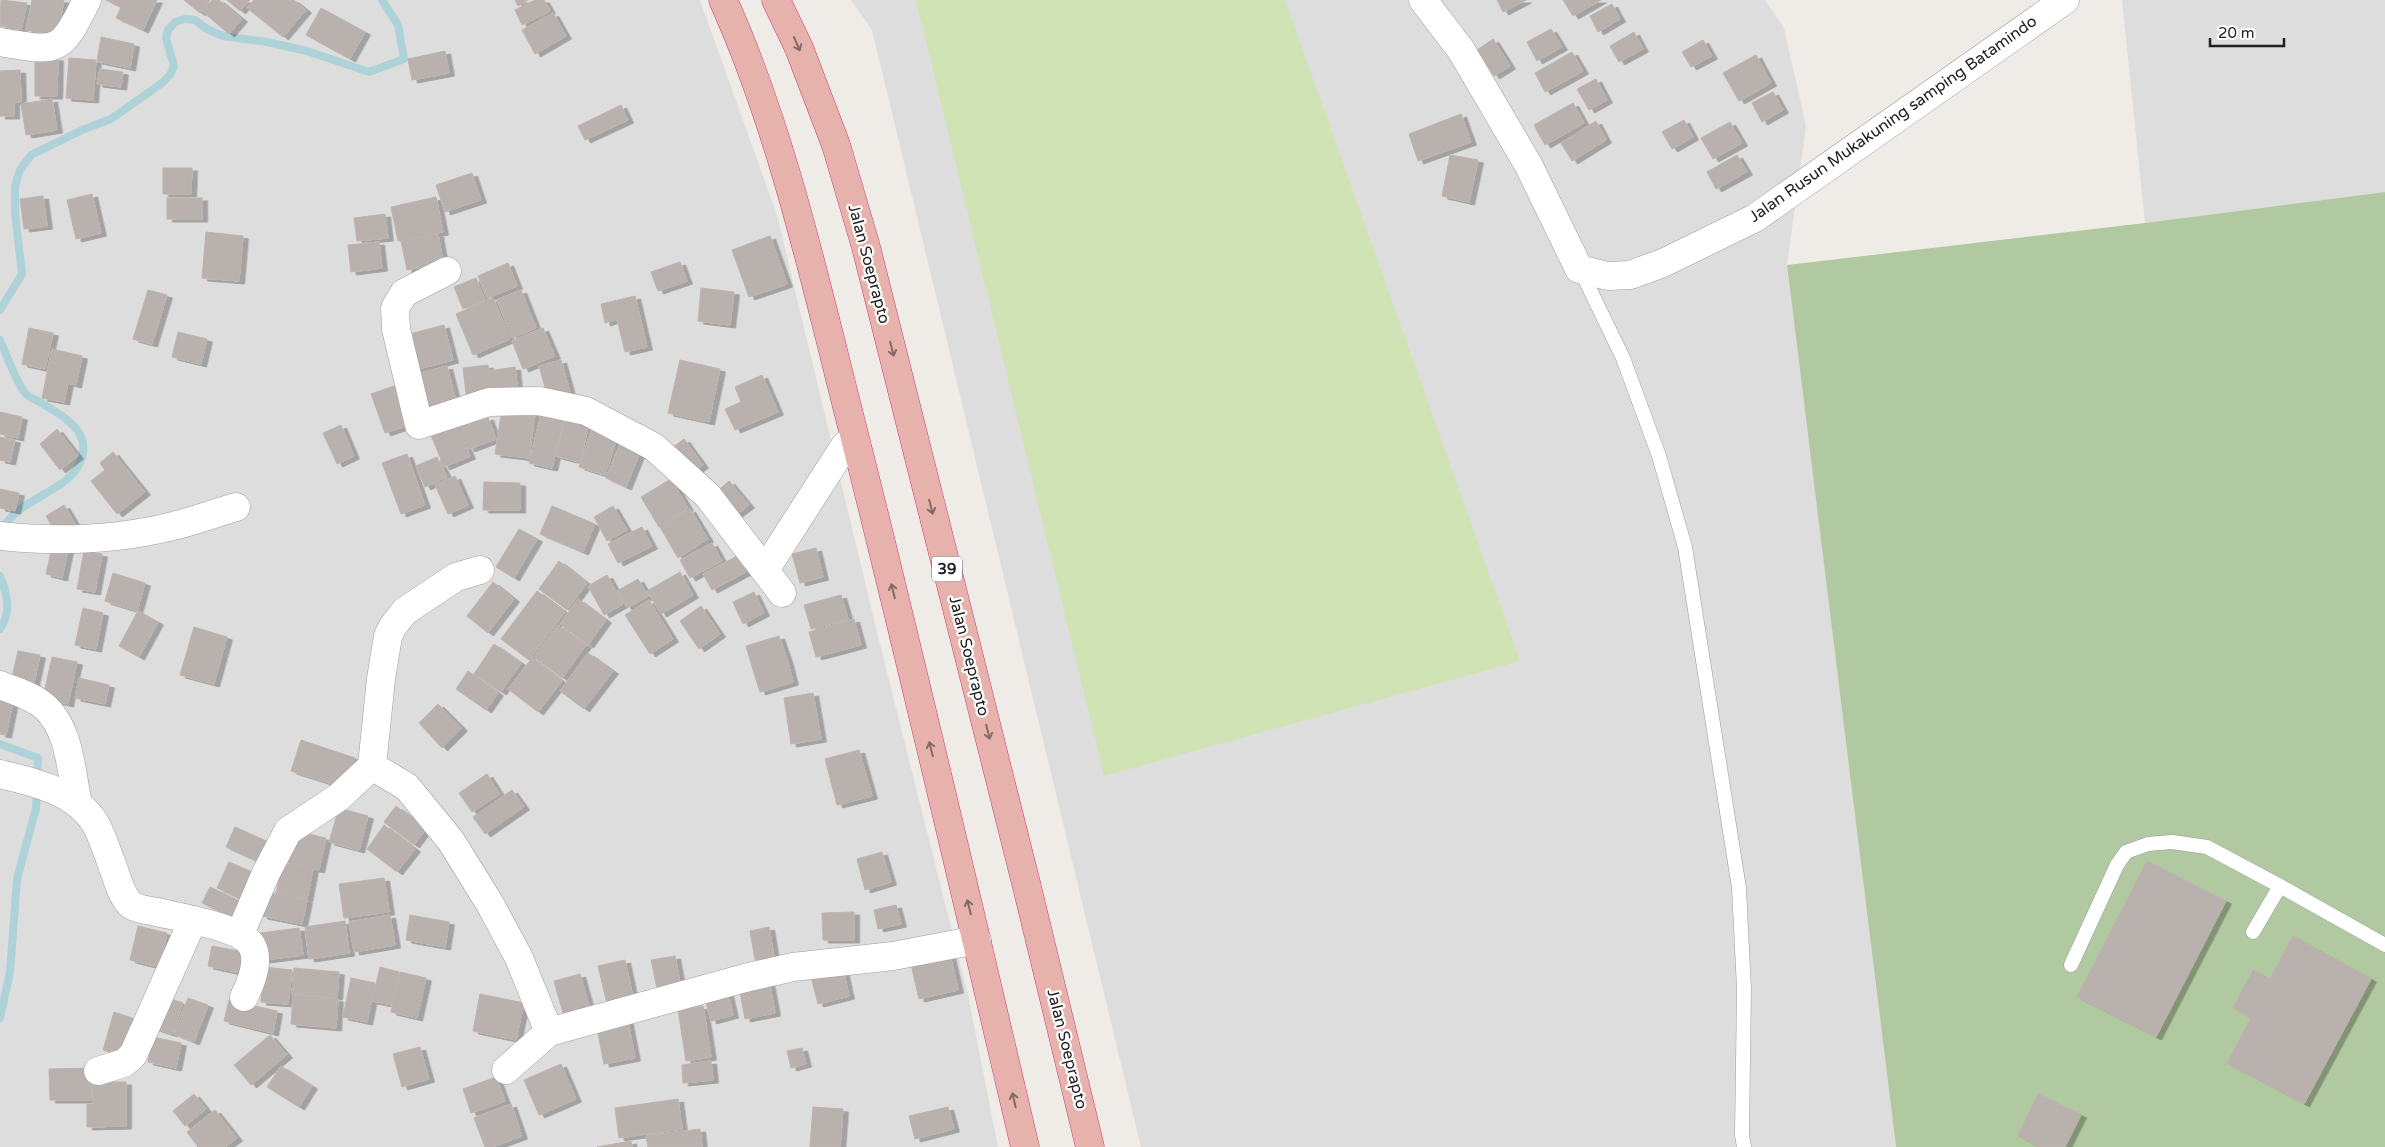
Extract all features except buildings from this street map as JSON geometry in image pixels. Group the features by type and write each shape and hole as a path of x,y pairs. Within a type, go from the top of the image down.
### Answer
{"highway":[{"path":"723,0 761,93 810,261 977,940 1025,1147"},
{"name":"Jalan Soeprapto","path":"776,0 799,48 836,145 866,247 1027,886 1090,1147"}],"street":[{"path":"0,42 48,49 62,43 73,27 86,0"},
{"path":"1423,0 1461,50 1529,166 1579,269"},
{"name":"Jalan Rusun Mukakuning samping Batamindo","path":"1579,269 1608,276 1630,275 1664,264 1755,218 2064,0"},
{"path":"447,271 404,293 396,308 396,329 419,426 489,402 539,402 586,411 654,447 708,496 782,593"},
{"path":"765,570 844,447 854,437"},
{"path":"11,537 76,540 172,526 236,507"},
{"path":"240,934 266,873 288,831 339,797 372,766 382,671 388,636 393,626 405,611 456,577 480,570"},
{"path":"0,685 30,697 45,707 58,722 66,748 68,798"},
{"path":"372,766 407,787 451,842 490,904 519,958 549,1032"},
{"path":"0,774 30,781 68,798 96,825 129,903 135,908 193,920 240,934 252,946 255,964 244,997"},
{"path":"98,1071 124,1062 133,1055 193,920"},
{"path":"506,1070 549,1032 745,978 793,967 893,956 977,940"}],"lane":[{"path":"1579,269 1623,358 1660,456 1685,547 1739,888 1744,989 1742,1135 1744,1147"},
{"path":"2071,964 2117,865 2126,852 2148,844 2172,842 2207,847 2385,945"},
{"path":"2253,932 2280,886"}],"shaded area":[{"path":"0,0 700,0 777,215 876,628 968,995 998,1147 0,1147"},
{"path":"851,0 1765,0 1784,28 1806,126 1787,265 1896,1147 1141,1147 872,30"},
{"path":"2122,0 2385,0 2385,192 2145,223"}],"green space":[{"path":"916,0 1285,0 1520,661 1104,776"},
{"path":"2385,192 2385,1147 1896,1147 1787,265 2145,223"}],"waterway":[{"path":"0,310 22,274 15,213 15,186 20,170 31,155 82,130 111,119 162,83 170,75 174,66 166,38 168,30 175,22 185,19 195,20 207,29 223,36 267,42 307,51 369,72 404,59 398,25 382,0"},
{"path":"0,340 25,394 60,414 76,428 81,436 83,446 82,456 77,468 70,476 61,484 16,512 2,531"},
{"path":"0,576 7,602 6,616 0,629"},
{"path":"0,744 38,758 37,778"},
{"path":"0,1018 10,972 17,879 36,808 37,789"}]}
